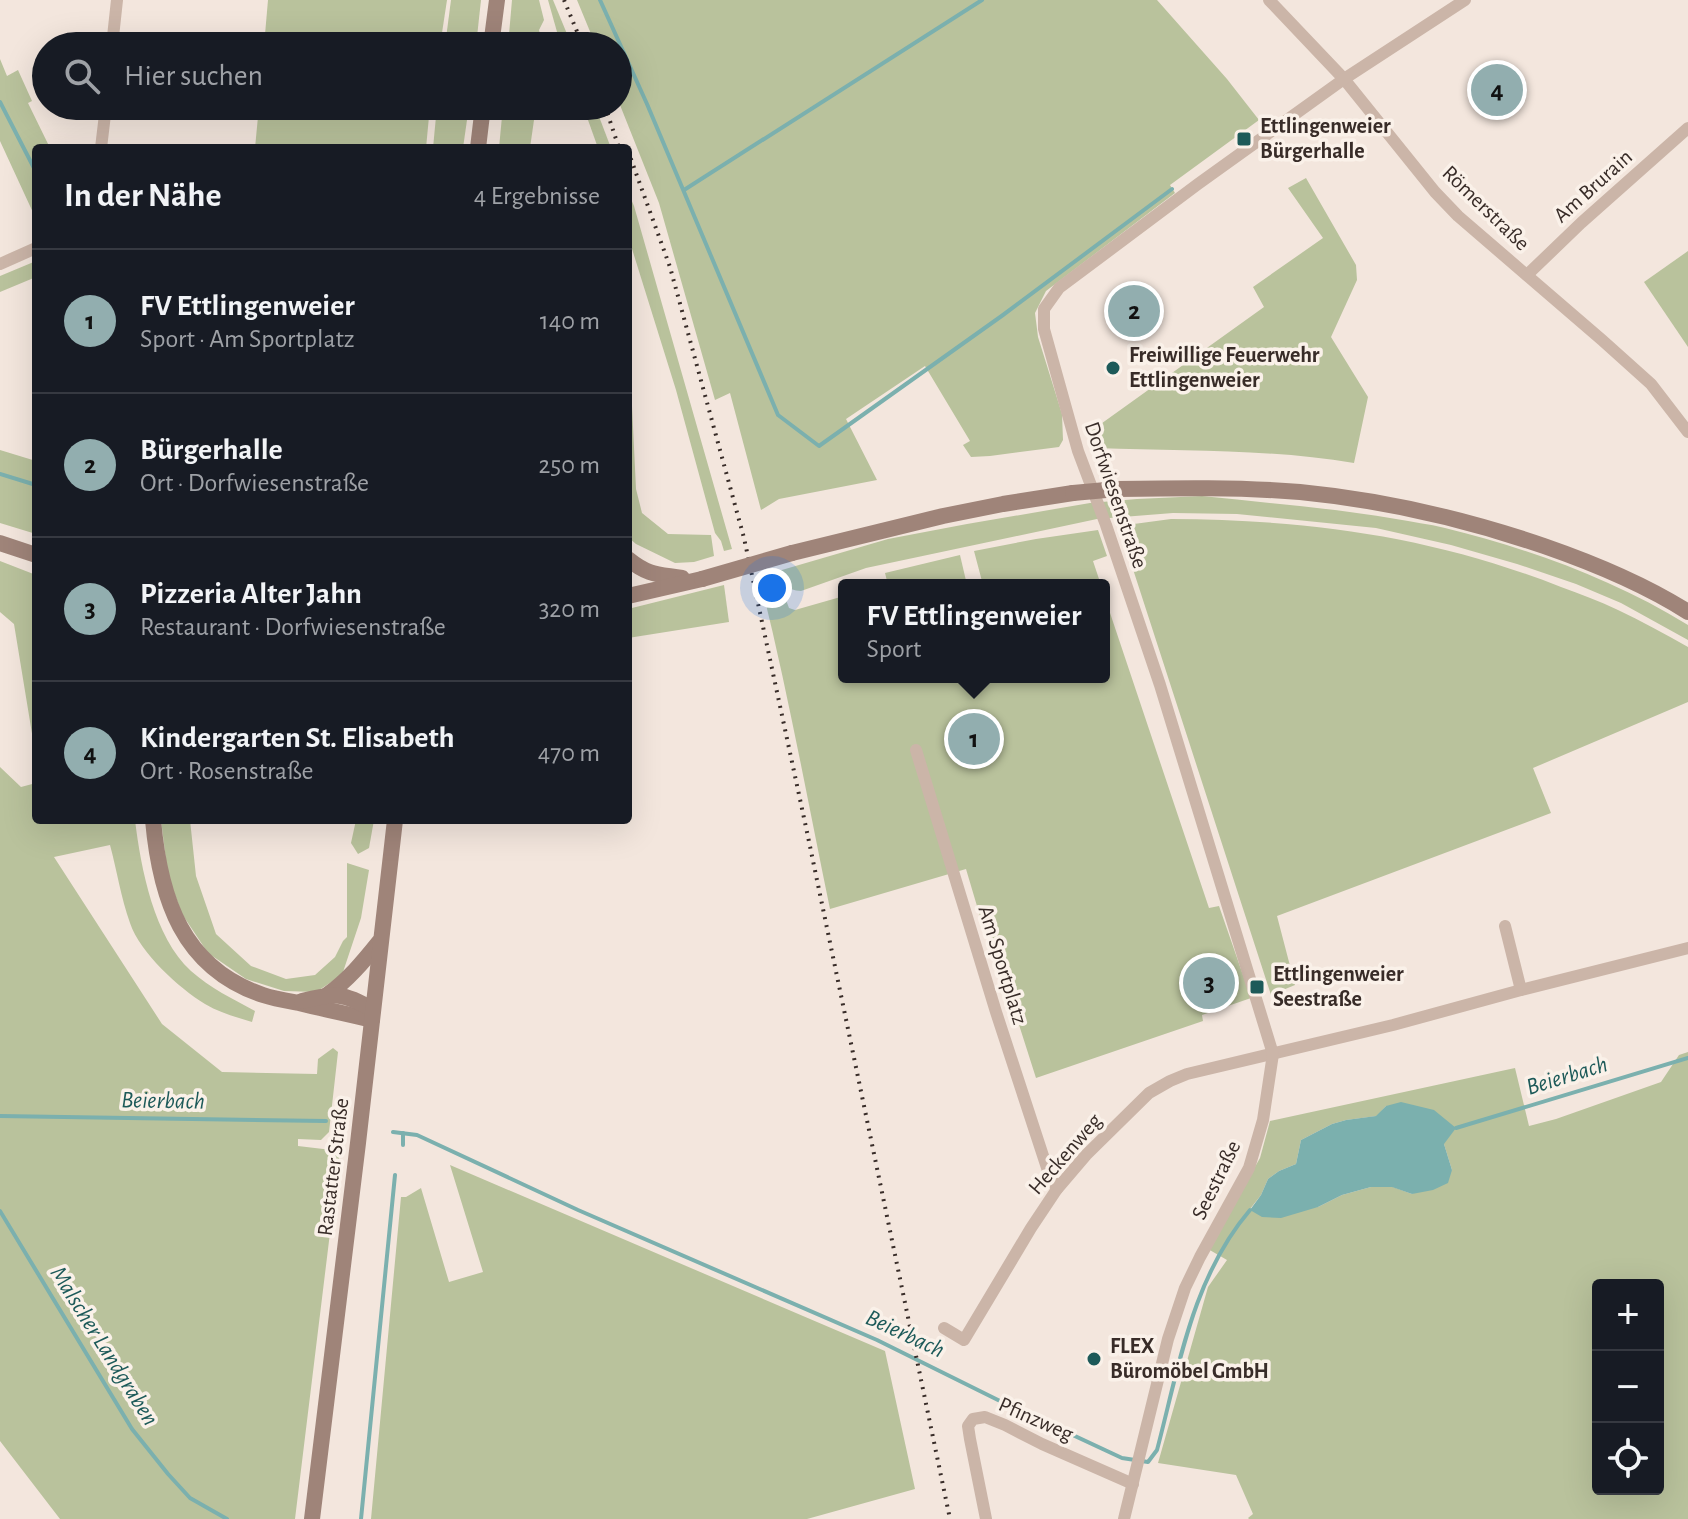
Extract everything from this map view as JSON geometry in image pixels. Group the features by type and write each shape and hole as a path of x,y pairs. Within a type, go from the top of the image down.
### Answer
{"main road":[{"path":"493,32 497,0"},
{"path":"478,144 481,120"},
{"path":"632,595 792,553 1003,504 1117,489 1236,488 1367,501 1460,521 1587,562 1688,612"},
{"path":"0,543 32,554"},
{"path":"632,561 651,573 697,579"},
{"path":"153,824 159,869 172,910 185,937 203,961 231,981 264,996 372,1015"},
{"name":"Rastatter Straße","path":"312,1519 395,824"},
{"path":"327,995 356,970 380,941"},
{"path":"296,1003 338,995 356,999 372,1015"}],"street":[{"path":"114,32 117,0"},
{"name":"Römerstraße","path":"1269,0 1344,79 1450,208 1651,384 1688,432"},
{"name":"Dorfwiesenstraße","path":"1273,1054 1160,685 1078,451 1044,329 1044,309 1059,288 1198,184 1344,79 1465,0"},
{"path":"101,144 104,120"},
{"name":"Am Brurain","path":"1527,275 1688,128"},
{"path":"0,264 32,250"},
{"name":"Am Sportplatz","path":"916,750 996,1012 1049,1174 1057,1189"},
{"path":"1505,926 1521,990"},
{"path":"1273,1054 1688,948"},
{"name":"Heckenweg","path":"944,1328 964,1340 1057,1189 1086,1155 1149,1093 1187,1074 1273,1054"},
{"name":"Seestraße","path":"1125,1518 1168,1339 1185,1288 1249,1168 1263,1120 1273,1054"},
{"name":"Pfinzweg","path":"986,1519 968,1426 973,1419 985,1417 995,1421 1133,1484"},
{"path":"1125,1518 1134,1519"}],"green space":[{"path":"268,0 447,0 442,32 265,32"},
{"path":"451,0 481,0 478,32 447,32"},
{"path":"512,0 539,0 544,20 540,32 509,32"},
{"path":"548,0 553,0 566,32 557,32"},
{"path":"577,0 1157,0 1259,120 1170,185 1175,193 1046,291 1035,313 1038,337 1062,414 1063,440 1059,447 971,457 963,445 970,441 925,366 846,419 877,480 779,499 761,510 730,393 715,400 659,203 626,120 632,120 632,32 590,32"},
{"path":"0,59 7,76 18,70 32,101 28,103 32,120 36,120 48,144 32,144 32,210 0,141"},
{"path":"258,120 429,120 426,144 255,144"},
{"path":"436,120 467,120 464,144 433,144"},
{"path":"502,120 534,120 531,144 499,144"},
{"path":"588,120 600,120 609,144 597,144"},
{"path":"1306,178 1356,265 1357,280 1331,337 1368,397 1354,463 1258,453 1097,448 1091,431 1264,307 1253,287 1323,238 1288,188"},
{"path":"632,201 732,549 724,551 715,533 676,390 632,249"},
{"path":"1688,251 1688,347 1644,282"},
{"path":"32,263 32,279 0,292 0,276"},
{"path":"632,406 636,489 642,513 668,534 711,535 714,556 675,563 632,541"},
{"path":"0,450 32,460 32,533 0,523"},
{"path":"1202,496 1396,519 1445,528 1508,546 1570,567 1660,608 1688,625 1688,640 1621,603 1576,584 1451,545 1376,528 1237,514 1173,513 1097,519 866,568 801,591 785,586 775,572 888,539 967,524 1090,503"},
{"path":"1171,519 1272,523 1369,534 1417,543 1513,569 1611,607 1688,647 1688,702 1533,768 1551,813 1277,916 1295,985 1271,995 1119,526"},
{"path":"1098,530 1107,556 1093,561 1099,579 981,579 974,551"},
{"path":"960,555 966,579 886,579 885,573"},
{"path":"0,561 32,573 32,734 14,624 0,612"},
{"path":"766,574 773,591 786,600 789,608 795,610 838,598 838,683 1110,683 1110,613 1209,908 1219,906 1251,998 1202,1015 1203,1021 1036,1078 998,959 993,960 966,869 830,909 788,700 759,576"},
{"path":"724,585 729,622 632,637 632,608"},
{"path":"0,767 21,787 32,784 32,824 136,824 151,901 167,940 178,957 198,977 255,1011 252,1022 211,1007 184,989 151,958 130,923 110,845 54,857 162,1024 222,1072 317,1074 318,1059 333,1048 338,1052 329,1132 321,1140 298,1139 298,1146 340,1151 295,1519 60,1519 0,1441"},
{"path":"162,824 190,824 196,876 216,934 251,966 286,979 315,975 335,957 347,937 347,863 369,870 361,918 342,975 316,992 284,991 246,979 208,953 182,914 168,876"},
{"path":"355,824 373,824 369,848 358,854 351,843"},
{"name":"Beierbach","path":"1688,1052 1688,1519 1249,1519 1253,1514 1236,1475 1158,1463 1208,1287 1227,1260 1208,1249 1260,1158 1270,1121 1515,1068 1529,1126 1661,1082 1679,1055","holes":["1386,1106 1444,1144 1452,1170 1412,1194 1393,1187 1371,1187 1342,1195 1318,1207 1250,1209 1268,1179 1296,1164 1301,1140 1332,1124 1377,1116"]},
{"path":"450,1165 885,1351 915,1489 807,1519 371,1519 401,1197 421,1188 449,1282 483,1272"}],"water":[{"path":"1401,1102 1434,1110 1456,1128 1444,1144 1452,1170 1448,1183 1412,1194 1392,1187 1371,1187 1281,1218 1262,1217 1250,1210 1268,1179 1296,1164 1301,1140 1332,1124 1376,1116 1386,1106"}],"waterway":[{"path":"600,0 614,32"},
{"path":"684,190 982,0"},
{"path":"632,71 778,415 819,446 1172,189"},
{"path":"0,102 32,164"},
{"path":"0,474 32,484"},
{"name":"Beierbach","path":"1456,1128 1688,1058"},
{"name":"Beierbach","path":"0,1116 326,1121"},
{"name":"Beierbach","path":"393,1132 417,1135 578,1210 877,1340 1122,1458 1148,1462 1157,1450 1190,1324 1201,1294 1230,1236 1250,1210"},
{"path":"403,1133 403,1145"},
{"path":"361,1519 395,1175"},
{"name":"Malscher Landgraben","path":"0,1211 132,1429 190,1498 227,1519"}],"railway":[{"path":"564,0 577,32"},
{"path":"610,120 618,144"},
{"path":"632,162 670,267 744,538 950,1519"}],"place":[{"name":"Kindergarten St. Elisabeth","path":"1497,90"},
{"name":"Ettlingenweier Bürgerhalle","path":"1244,139"},
{"name":"Bürgerhalle","path":"1134,311"},
{"name":"Freiwillige Feuerwehr Ettlingenweier","path":"1113,368"},
{"name":"FV Ettlingenweier","path":"974,739"},
{"name":"Pizzeria Alter Jahn","path":"1209,983"},
{"name":"Ettlingenweier Seestraße","path":"1257,987"},
{"name":"FLEX Büromöbel GmbH","path":"1094,1359"}]}
